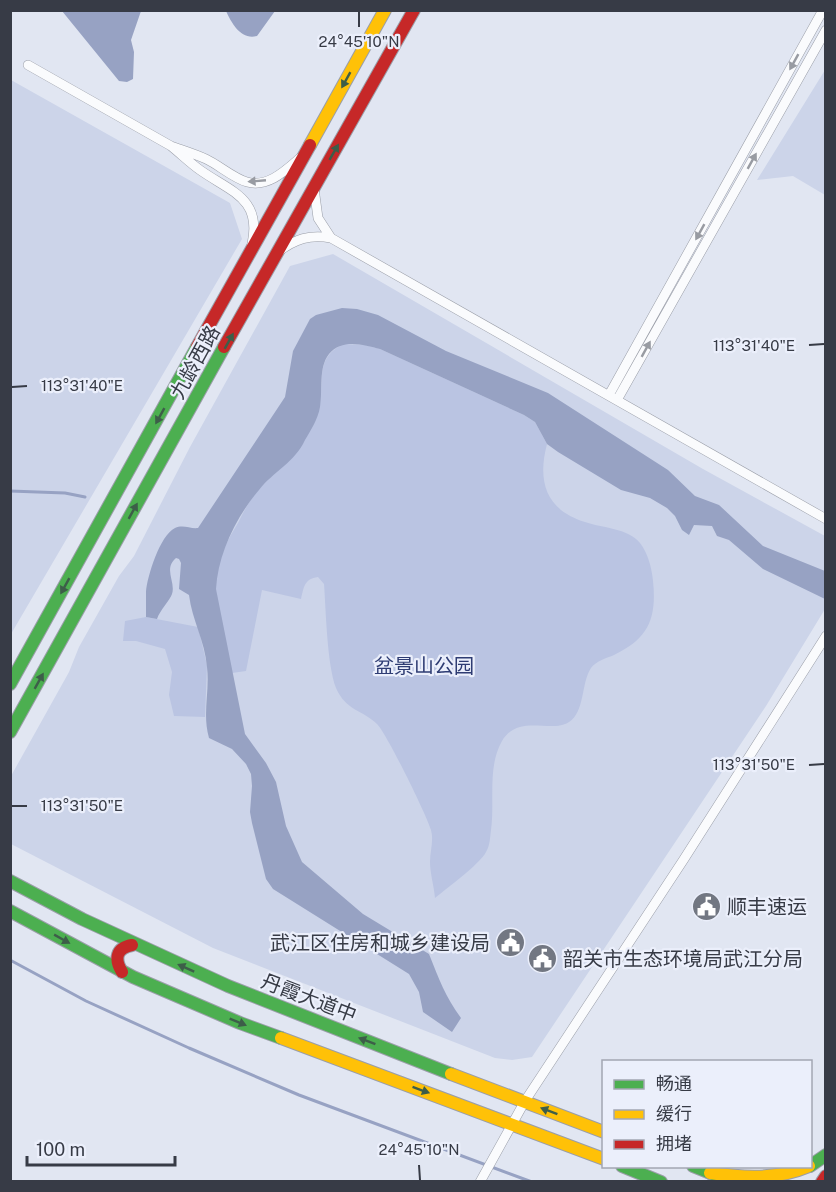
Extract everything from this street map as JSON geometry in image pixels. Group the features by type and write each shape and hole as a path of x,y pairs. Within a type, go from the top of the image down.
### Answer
{"main road":[{"name":"九龄西路","path":"10,684 385,10"},
{"name":"九龄西路","path":"10,732 414,10"},
{"path":"10,875 29,891"},
{"name":"丹霞大道中","path":"10,881 132,945 250,997 602,1132"},
{"path":"13,913 122,972 240,1023 602,1160"},
{"path":"122,972 116,962 117,952 124,946 132,945"},
{"path":"812,1164 825,1155"},
{"path":"625,1168 661,1182"},
{"path":"696,1168 731,1182"},
{"path":"710,1173 768,1178 785,1176 804,1168"},
{"path":"822,1182 825,1176"}],"street":[{"path":"613,398 823,10"},
{"path":"613,398 825,30"},
{"path":"28,65 171,146 205,159 247,182 271,179 285,171 306,152"},
{"path":"171,146 199,169 241,196 250,208 254,233 248,258"},
{"path":"314,186 318,218 331,238"},
{"path":"276,253 302,238 320,236 331,238 825,519"},
{"path":"481,1180 525,1101 684,859 825,636"}],"green space":[{"path":"825,70 825,195 793,176 757,180"},
{"path":"11,80 230,203 242,239 11,634"},
{"name":"盆景山公园","path":"333,254 703,469 825,536 825,609 766,706 532,1057 512,1060 495,1058 213,948 11,844 11,776 69,672 79,647 119,576 134,556 190,447 290,266"},
{"path":"344,344 365,345 380,349 535,422 547,444 544,458 544,482 553,502 572,517 622,531 635,538 645,551 652,576 654,594 648,626 642,635 626,649 591,668 578,711 574,717 562,725 517,728 502,741 497,751 493,773 492,819 487,850 470,869 435,898 430,866 432,834 428,821 382,731 372,719 350,706 336,688 329,652 324,584 318,577 310,580 305,584 301,599 262,590 246,671 232,673 219,612 216,578 227,542 254,496 292,454 313,425 320,406 323,367 334,350"},
{"path":"146,617 198,627 207,665 205,717 174,716 169,695 172,672 165,649 136,641 123,641 125,621"}],"shaded area":[{"path":"62,11 141,11 131,40 134,52 133,79 127,82 119,81"},
{"path":"226,11 275,11 257,36 251,37 238,30"},
{"path":"342,308 357,309 378,315 446,351 548,393 668,470 695,496 719,505 763,546 825,571 825,599 763,569 729,540 717,536 712,526 694,525 689,535 682,530 675,516 667,508 650,498 621,490 547,444 535,422 524,415 380,349 347,344 334,349 329,354 323,366 318,416 296,455 265,484 243,512 224,549 216,589 245,734 266,763 276,782 286,826 302,862 363,914 429,954 446,995 461,1018 452,1032 423,1012 419,992 409,974 273,889 266,879 250,812 251,774 246,764 232,749 209,738 206,720 208,676 206,657 189,595 179,589 181,563 179,559 176,558 170,567 173,589 171,596 157,619 146,617 146,592 149,577 164,539 169,532 178,527 198,528 285,397 293,351 310,319 316,315"}],"waterway":[{"path":"10,491 65,493 85,497"},
{"path":"10,960 86,1001 299,1095 532,1182"}],"traffic: fast":[{"path":"10,684 197,347"},
{"path":"10,732 224,347"},
{"path":"10,881 82,919 228,986 451,1074"},
{"path":"10,911 133,977 281,1038"},
{"path":"812,1165 826,1155"},
{"path":"627,1168 661,1182"},
{"path":"698,1168 718,1176"}],"traffic: slow":[{"path":"310,145 385,10"},
{"path":"281,1038 602,1158"},
{"path":"451,1074 602,1131"},
{"path":"710,1173 760,1177 785,1174 804,1168"}],"traffic: jam":[{"path":"224,347 414,10"},
{"path":"197,347 310,145"},
{"path":"122,972 117,959 118,955 120,951 132,945"},
{"path":"822,1182 826,1176"}],"place":[{"name":"顺丰速运","path":"706,907"},
{"name":"武江区住房和城乡建设局","path":"511,943"},
{"name":"韶关市生态环境局武江分局","path":"542,959"}]}
